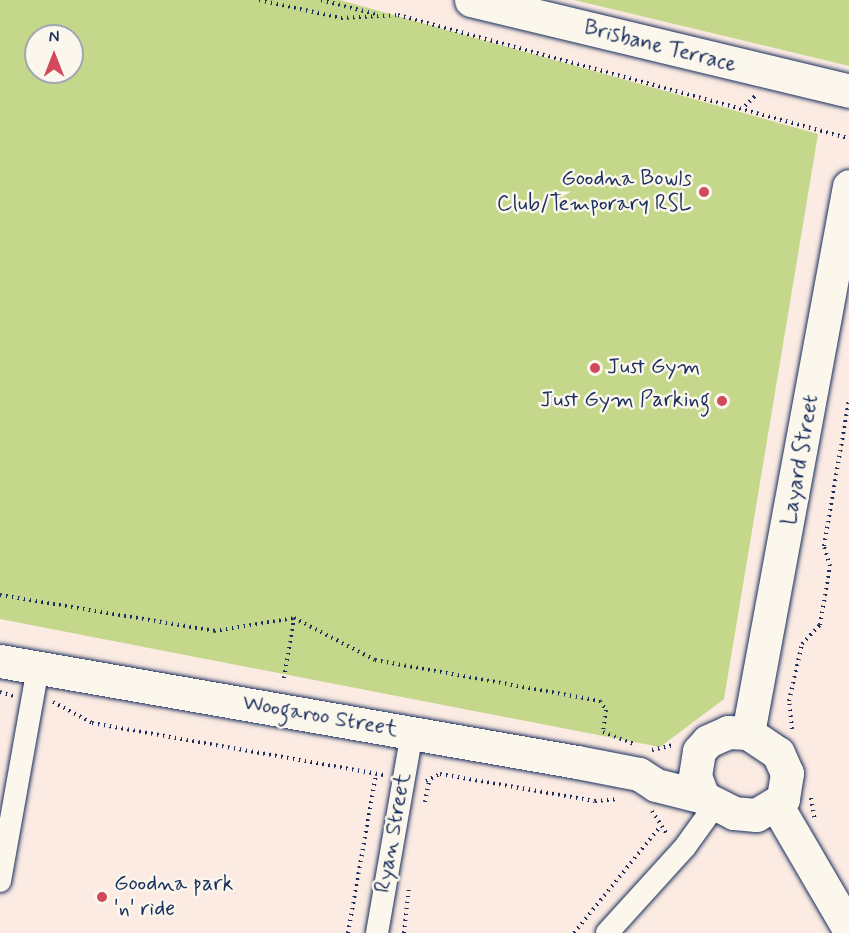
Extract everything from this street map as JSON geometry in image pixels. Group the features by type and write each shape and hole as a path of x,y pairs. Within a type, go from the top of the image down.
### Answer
{"main road":[{"name":"Brisbane Terrace","path":"471,0 849,91"},
{"name":"Layard Street","path":"748,733 849,186"},
{"name":"Woogaroo Street","path":"0,661 35,684 412,733 639,774 656,785 710,800 749,815 786,819"},
{"path":"710,800 695,782 687,749 714,737 748,733 778,753 786,765 786,819 846,918"},
{"name":"Woogaroo Street","path":"639,774 687,749"}],"street":[{"path":"0,881 35,684"},
{"name":"Ryan Street","path":"377,933 412,733"},
{"path":"607,933 685,847 710,800"}],"path":[{"path":"259,0 341,18 398,15 745,106 849,138"},
{"path":"321,0 376,15"},
{"path":"795,733 789,701 802,644 820,625 830,566 824,546 849,399"},
{"path":"0,595 214,632 294,618 375,660 600,701 606,710 605,734 643,749 687,749"},
{"path":"284,678 294,618"},
{"path":"0,692 35,684 93,723 429,782 440,774 604,801 635,799 639,774"},
{"path":"348,933 376,774"},
{"path":"786,819 819,818 809,792"},
{"path":"574,933 659,828"}],"green space":[{"path":"0,0 340,0 818,134 724,699 660,747 0,619"},
{"path":"574,0 849,0 849,66"}],"place":[{"name":"Goodna Bowls Club/Temporary RSL","path":"704,192"},
{"name":"Just Gym","path":"595,368"},
{"name":"Just Gym Parking","path":"722,401"},
{"name":"Goodna park 'n' ride","path":"102,897"}]}
